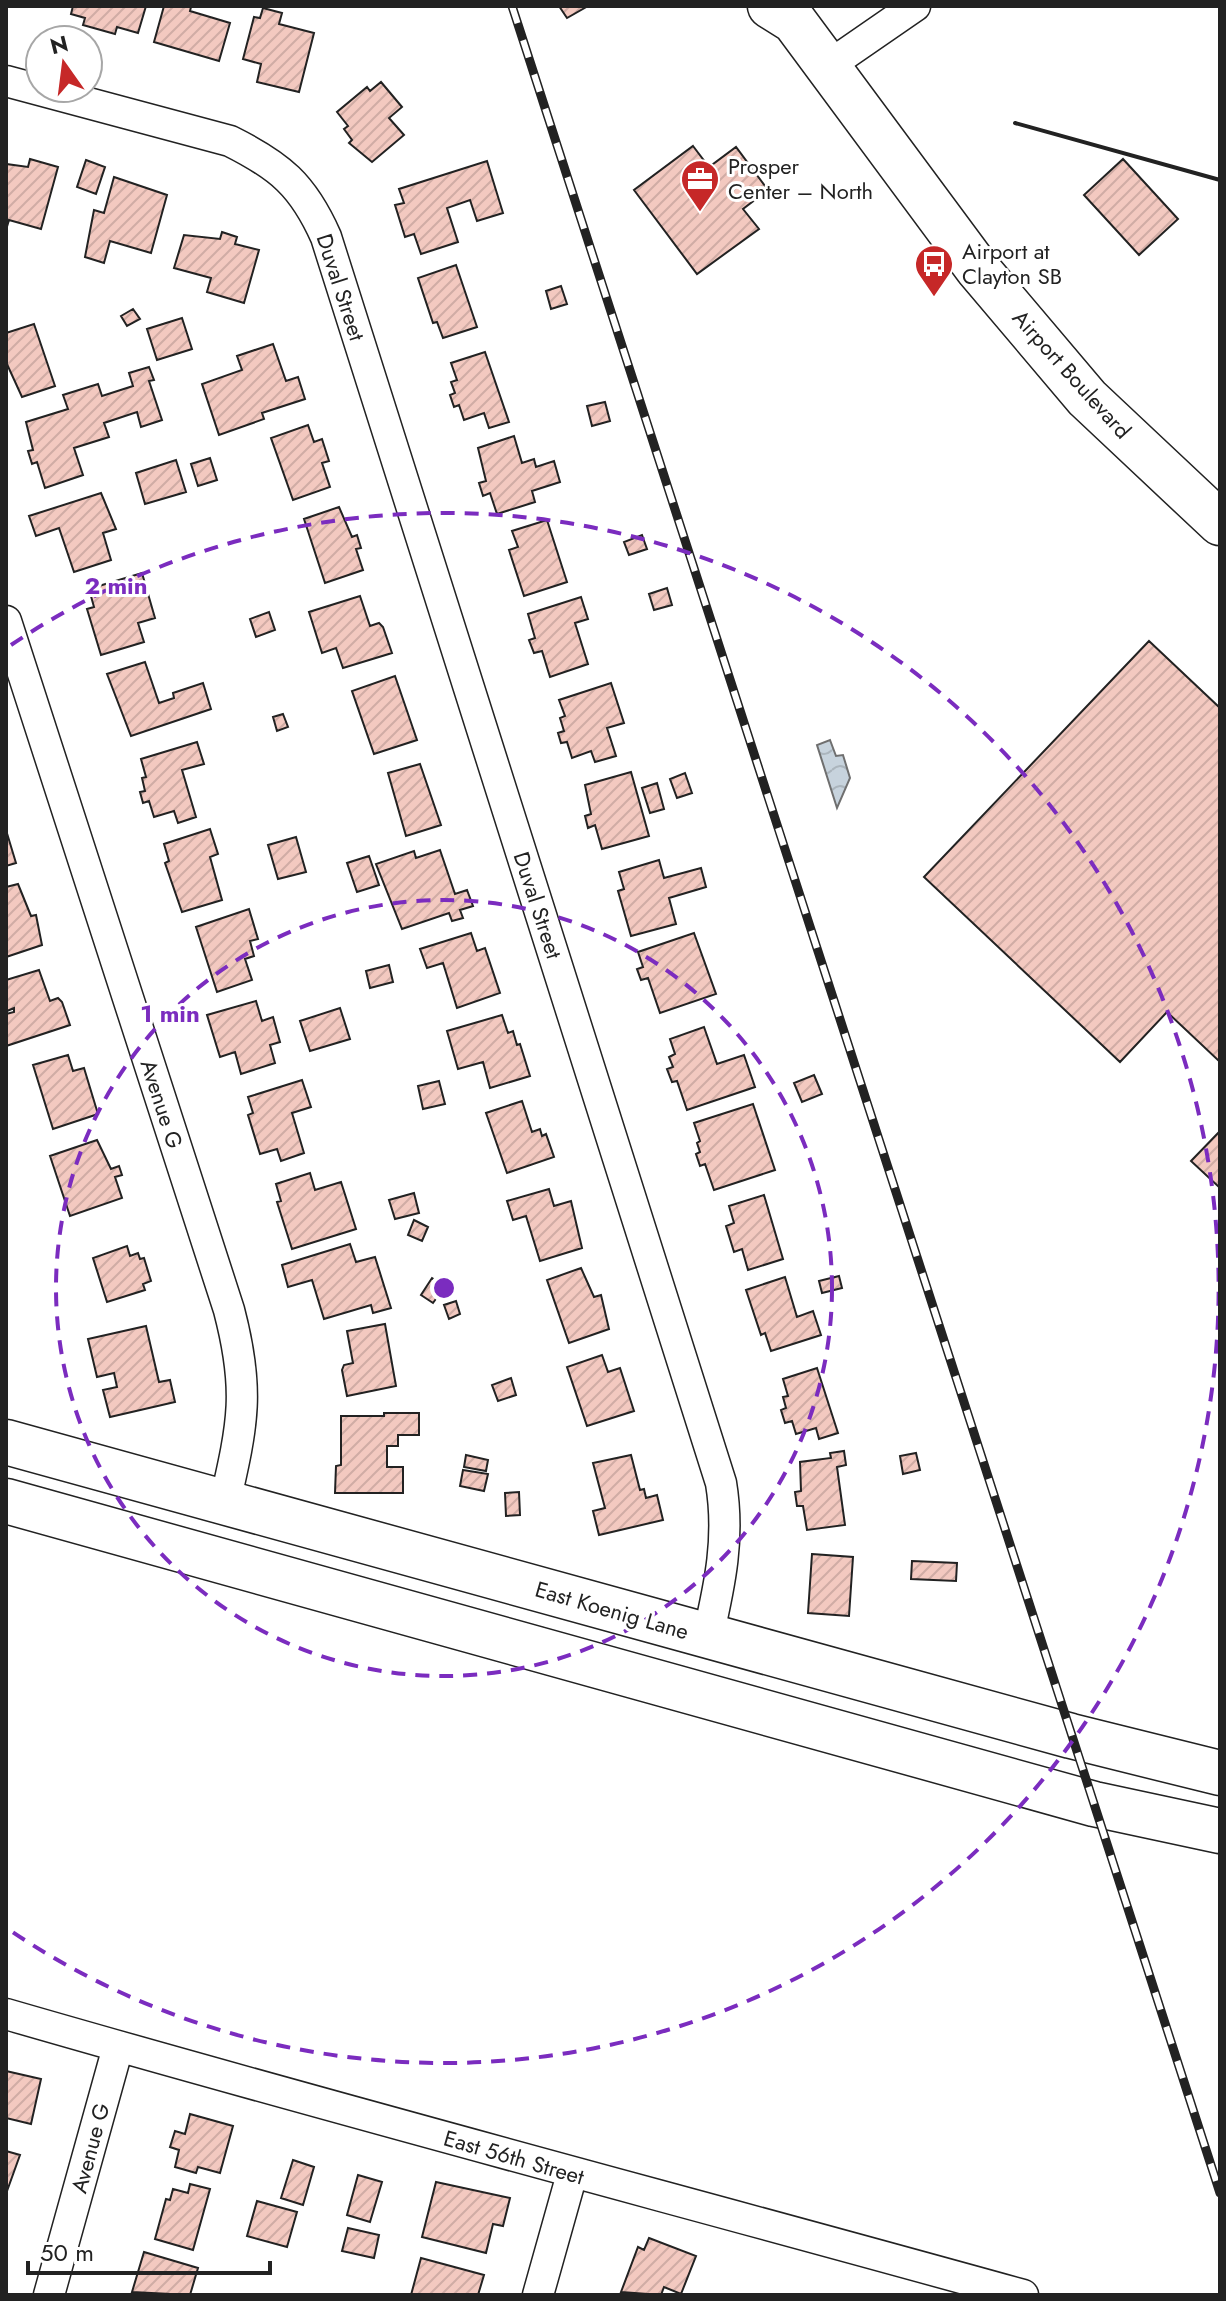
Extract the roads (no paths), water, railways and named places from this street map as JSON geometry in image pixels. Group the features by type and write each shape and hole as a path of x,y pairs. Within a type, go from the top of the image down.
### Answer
{"main road":[{"name":"Airport Boulevard","path":"785,11 977,268 1087,398 1220,523"},
{"name":"East Koenig Lane","path":"6,1442 1176,1765 1220,1773"},
{"path":"6,1501 1094,1804 1220,1831"}],"street":[{"path":"828,66 915,6"},
{"name":"Duval Street","path":"6,81 230,141 264,158 296,183 313,209 331,253 721,1483 727,1518 726,1556 708,1636"},
{"name":"Avenue G","path":"6,621 229,1310 242,1362 243,1417 225,1502"},
{"name":"East 56th Street","path":"6,2014 572,2174 1023,2295"},
{"name":"Avenue G","path":"49,2295 118,2047"},
{"path":"538,2295 572,2174"}],"water":[{"path":"830,740 836,756 843,755 850,778 837,808 817,745"}],"railway":[{"path":"512,6 1220,2193"}],"place":[{"name":"Prosper Center – North","path":"700,213"},
{"name":"Airport at Clayton SB","path":"934,298"}]}
